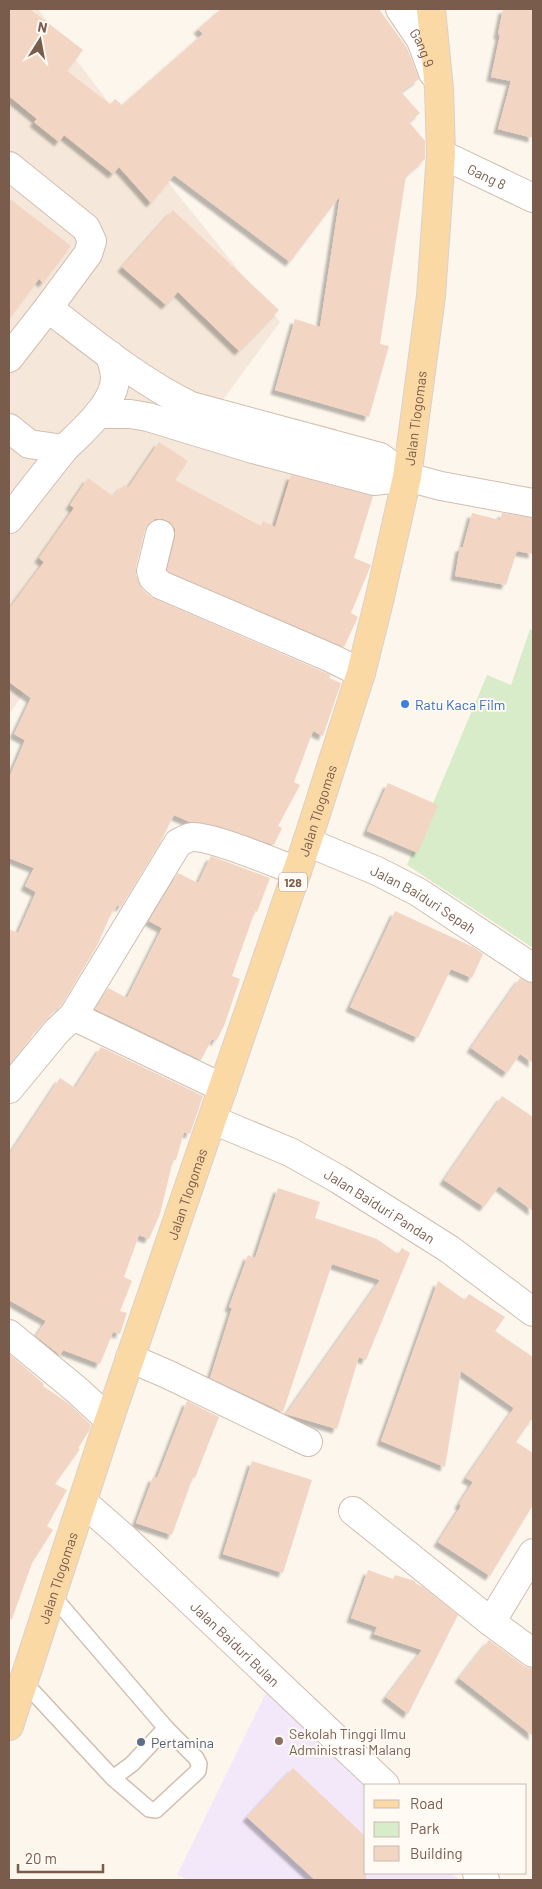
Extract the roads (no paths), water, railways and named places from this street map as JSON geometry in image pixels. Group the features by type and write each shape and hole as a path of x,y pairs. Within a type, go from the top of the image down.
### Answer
{"main road":[{"name":"Jalan Tlogomas","path":"9,1725 130,1358 307,842 361,674 406,477 431,296 441,154 439,89 431,9"}],"street":[{"name":"Gang 9","path":"400,9 421,40 439,89"},
{"name":"Gang 8","path":"441,154 533,198"},
{"path":"9,166 86,228 92,241 88,254 9,358"},
{"path":"48,308 164,393 187,417"},
{"path":"9,519 64,450 98,414 112,394 115,378 110,355"},
{"path":"98,414 187,417 257,437 380,457 406,477 441,486 533,503"},
{"path":"19,436 64,450"},
{"path":"19,436 35,485"},
{"path":"160,534 151,571 153,578 161,585 331,658 361,674"},
{"path":"9,1089 57,1031 73,1016 178,843 186,838 194,837 211,840 296,871"},
{"name":"Jalan Baiduri Sepah","path":"307,842 377,871 418,892 533,968"},
{"path":"73,1016 224,1088"},
{"name":"Jalan Baiduri Pandan","path":"212,1120 290,1152 338,1179 449,1249 533,1312"},
{"path":"9,1334 110,1420"},
{"path":"130,1358 308,1442"},
{"name":"Jalan Baiduri Bulan","path":"83,1502 123,1537 384,1784"},
{"path":"353,1511 491,1622 533,1653"},
{"path":"491,1622 533,1553"}],"lane":[{"path":"24,1681 113,1778 149,1809 156,1810 198,1771 199,1764 196,1758 166,1728 51,1594"},
{"path":"113,1778 132,1764 166,1728"}],"place":[{"name":"Ratu Kaca Film","path":"405,704"},
{"name":"Sekolah Tinggi Ilmu Administrasi Malang","path":"279,1741"},
{"name":"Pertamina","path":"141,1742"}]}
